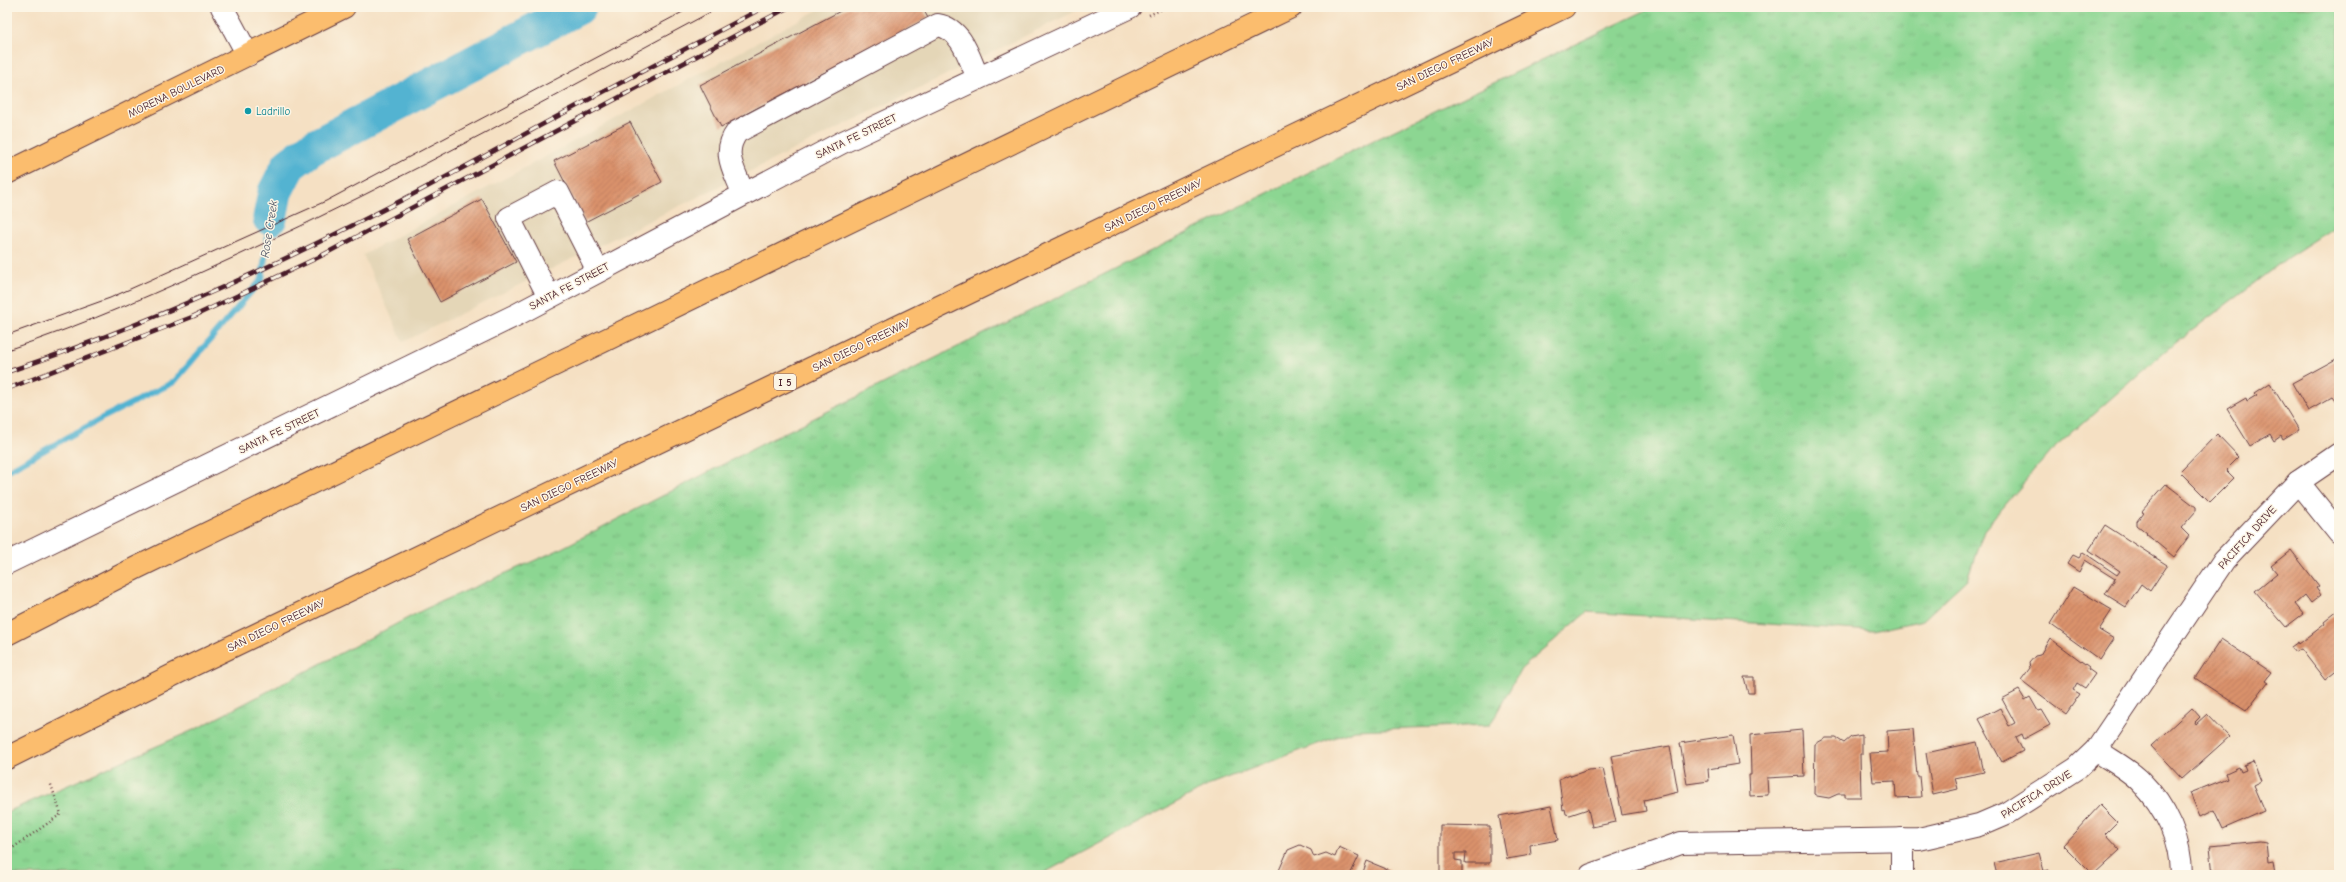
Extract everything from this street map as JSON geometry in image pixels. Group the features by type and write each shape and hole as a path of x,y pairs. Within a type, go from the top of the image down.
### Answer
{"main road":[{"name":"MORENA BOULEVARD","path":"7,173 344,7"},
{"path":"7,634 143,564 1291,7"},
{"name":"SAN DIEGO FREEWAY","path":"7,758 191,666 1564,7"}],"street":[{"path":"222,7 248,55"},
{"name":"SANTA FE STREET","path":"7,564 549,297 743,193 841,143 1130,7"},
{"path":"743,193 729,154 730,141 737,132 938,25 948,27 957,34 978,78"},
{"path":"549,297 509,218 558,192 598,271"},
{"name":"PACIFICA DRIVE","path":"1600,873 1681,843 1919,839 1978,825 2007,814 2077,768 2096,750 2224,560 2298,482 2339,454"},
{"path":"2298,482 2339,532"},
{"path":"2096,750 2141,781 2165,811 2181,856 2181,875"},
{"path":"1902,839 1902,875"}],"path":[{"path":"7,852 61,814 50,782"}],"shaded area":[{"path":"823,7 1084,7 403,342 363,255"}],"green space":[{"path":"1653,7 2339,7 2339,224 2287,258 2165,351 2050,452 1984,530 1967,579 1923,620 1873,631 1587,612 1521,669 1490,725 1355,730 1211,784 1040,875 7,875 7,812 198,728 425,609 556,551 772,439 1374,140"}],"building":[{"path":"848,7 922,7 928,18 721,127 700,85"},
{"path":"630,122 662,182 585,222 554,161"},
{"path":"482,199 516,262 440,302 407,239"},
{"path":"2338,358 2339,405 2333,397 2308,411 2292,383"},
{"path":"2270,383 2299,430 2283,440 2281,436 2274,441 2270,434 2250,446 2227,409 2246,398 2247,401 2257,395 2255,393"},
{"path":"2217,434 2239,457 2226,470 2234,478 2210,502 2180,472"},
{"path":"2166,484 2196,507 2196,511 2181,528 2189,536 2174,557 2137,525 2137,521 2143,513 2141,512"},
{"path":"2105,525 2167,565 2150,591 2141,584 2126,607 2105,594 2115,579 2085,560 2079,572 2067,564 2073,555 2079,558 2083,552 2117,575 2120,571 2089,550"},
{"path":"2291,550 2319,586 2316,588 2321,595 2311,603 2305,595 2295,604 2303,614 2286,627 2255,591 2277,573 2271,566"},
{"path":"2073,587 2112,610 2099,630 2114,639 2100,660 2050,624"},
{"path":"2339,610 2339,669 2325,680 2301,649 2295,652 2291,647 2298,642 2299,644 2325,624 2324,622"},
{"path":"2050,638 2089,667 2088,669 2095,674 2085,688 2077,683 2073,690 2080,694 2066,714 2021,680 2030,668 2029,663 2035,656 2040,655"},
{"path":"2221,639 2271,672 2265,680 2268,682 2246,711 2195,678"},
{"path":"1744,677 1754,677 1754,693 1748,693"},
{"path":"2019,690 2025,700 2030,697 2038,711 2041,710 2050,725 2024,739 2022,734 2016,737 2023,751 2002,762 1979,719 2000,708 2009,726 2015,723 2002,699"},
{"path":"2192,708 2200,717 2195,722 2196,724 2207,714 2229,737 2182,779 2151,746"},
{"path":"1913,729 1917,776 1919,776 1921,797 1896,798 1895,781 1873,782 1870,753 1888,752 1887,731"},
{"path":"1802,730 1804,776 1767,778 1768,795 1750,796 1750,735"},
{"path":"1733,735 1738,764 1708,769 1709,781 1687,784 1680,743"},
{"path":"1862,735 1862,754 1860,754 1861,797 1845,797 1845,794 1838,794 1829,798 1814,794 1815,744 1826,738 1836,738 1844,743 1851,737"},
{"path":"1977,742 1984,772 1955,778 1958,789 1933,795 1926,753"},
{"path":"1670,746 1678,792 1644,800 1646,811 1622,815 1611,756"},
{"path":"2253,761 2261,781 2253,785 2264,811 2223,829 2214,810 2200,817 2190,793 2228,778 2226,773 2239,767 2241,772 2246,770 2244,765"},
{"path":"1603,769 1616,822 1592,827 1588,809 1570,815 1566,814 1565,809 1563,810 1559,779 1570,774 1571,776 1588,770"},
{"path":"2100,805 2117,822 2105,834 2120,850 2093,875 2063,845"},
{"path":"1551,806 1558,840 1530,845 1531,855 1507,859 1499,816"},
{"path":"1440,825 1490,826 1490,863 1465,863 1466,853 1455,853 1455,860 1462,861 1462,875 1440,875"},
{"path":"2260,841 2266,842 2268,863 2273,862 2275,875 2213,875 2210,846"},
{"path":"1300,845 1311,850 1314,857 1326,853 1335,857 1339,847 1359,856 1350,875 1277,875 1288,850"},
{"path":"2039,853 2044,871 2049,870 2050,875 1997,875 1994,863"},
{"path":"1367,861 1389,870 1387,875 1362,875"}],"waterway":[{"name":"Rose Creek","path":"270,218 275,192 289,165 312,148 579,7"},
{"name":"Rose Creek","path":"7,471 104,417 174,382 262,279 270,218"}],"tram line":[{"path":"7,335 110,298 326,201 692,7"},
{"path":"7,350 66,329 153,294 361,197 481,135 720,7"}],"railway":[{"path":"7,372 138,324 266,268 391,206 764,7"},
{"path":"7,389 192,317 319,257 789,7"}],"place":[{"name":"Ladrillo","path":"248,111"}]}
